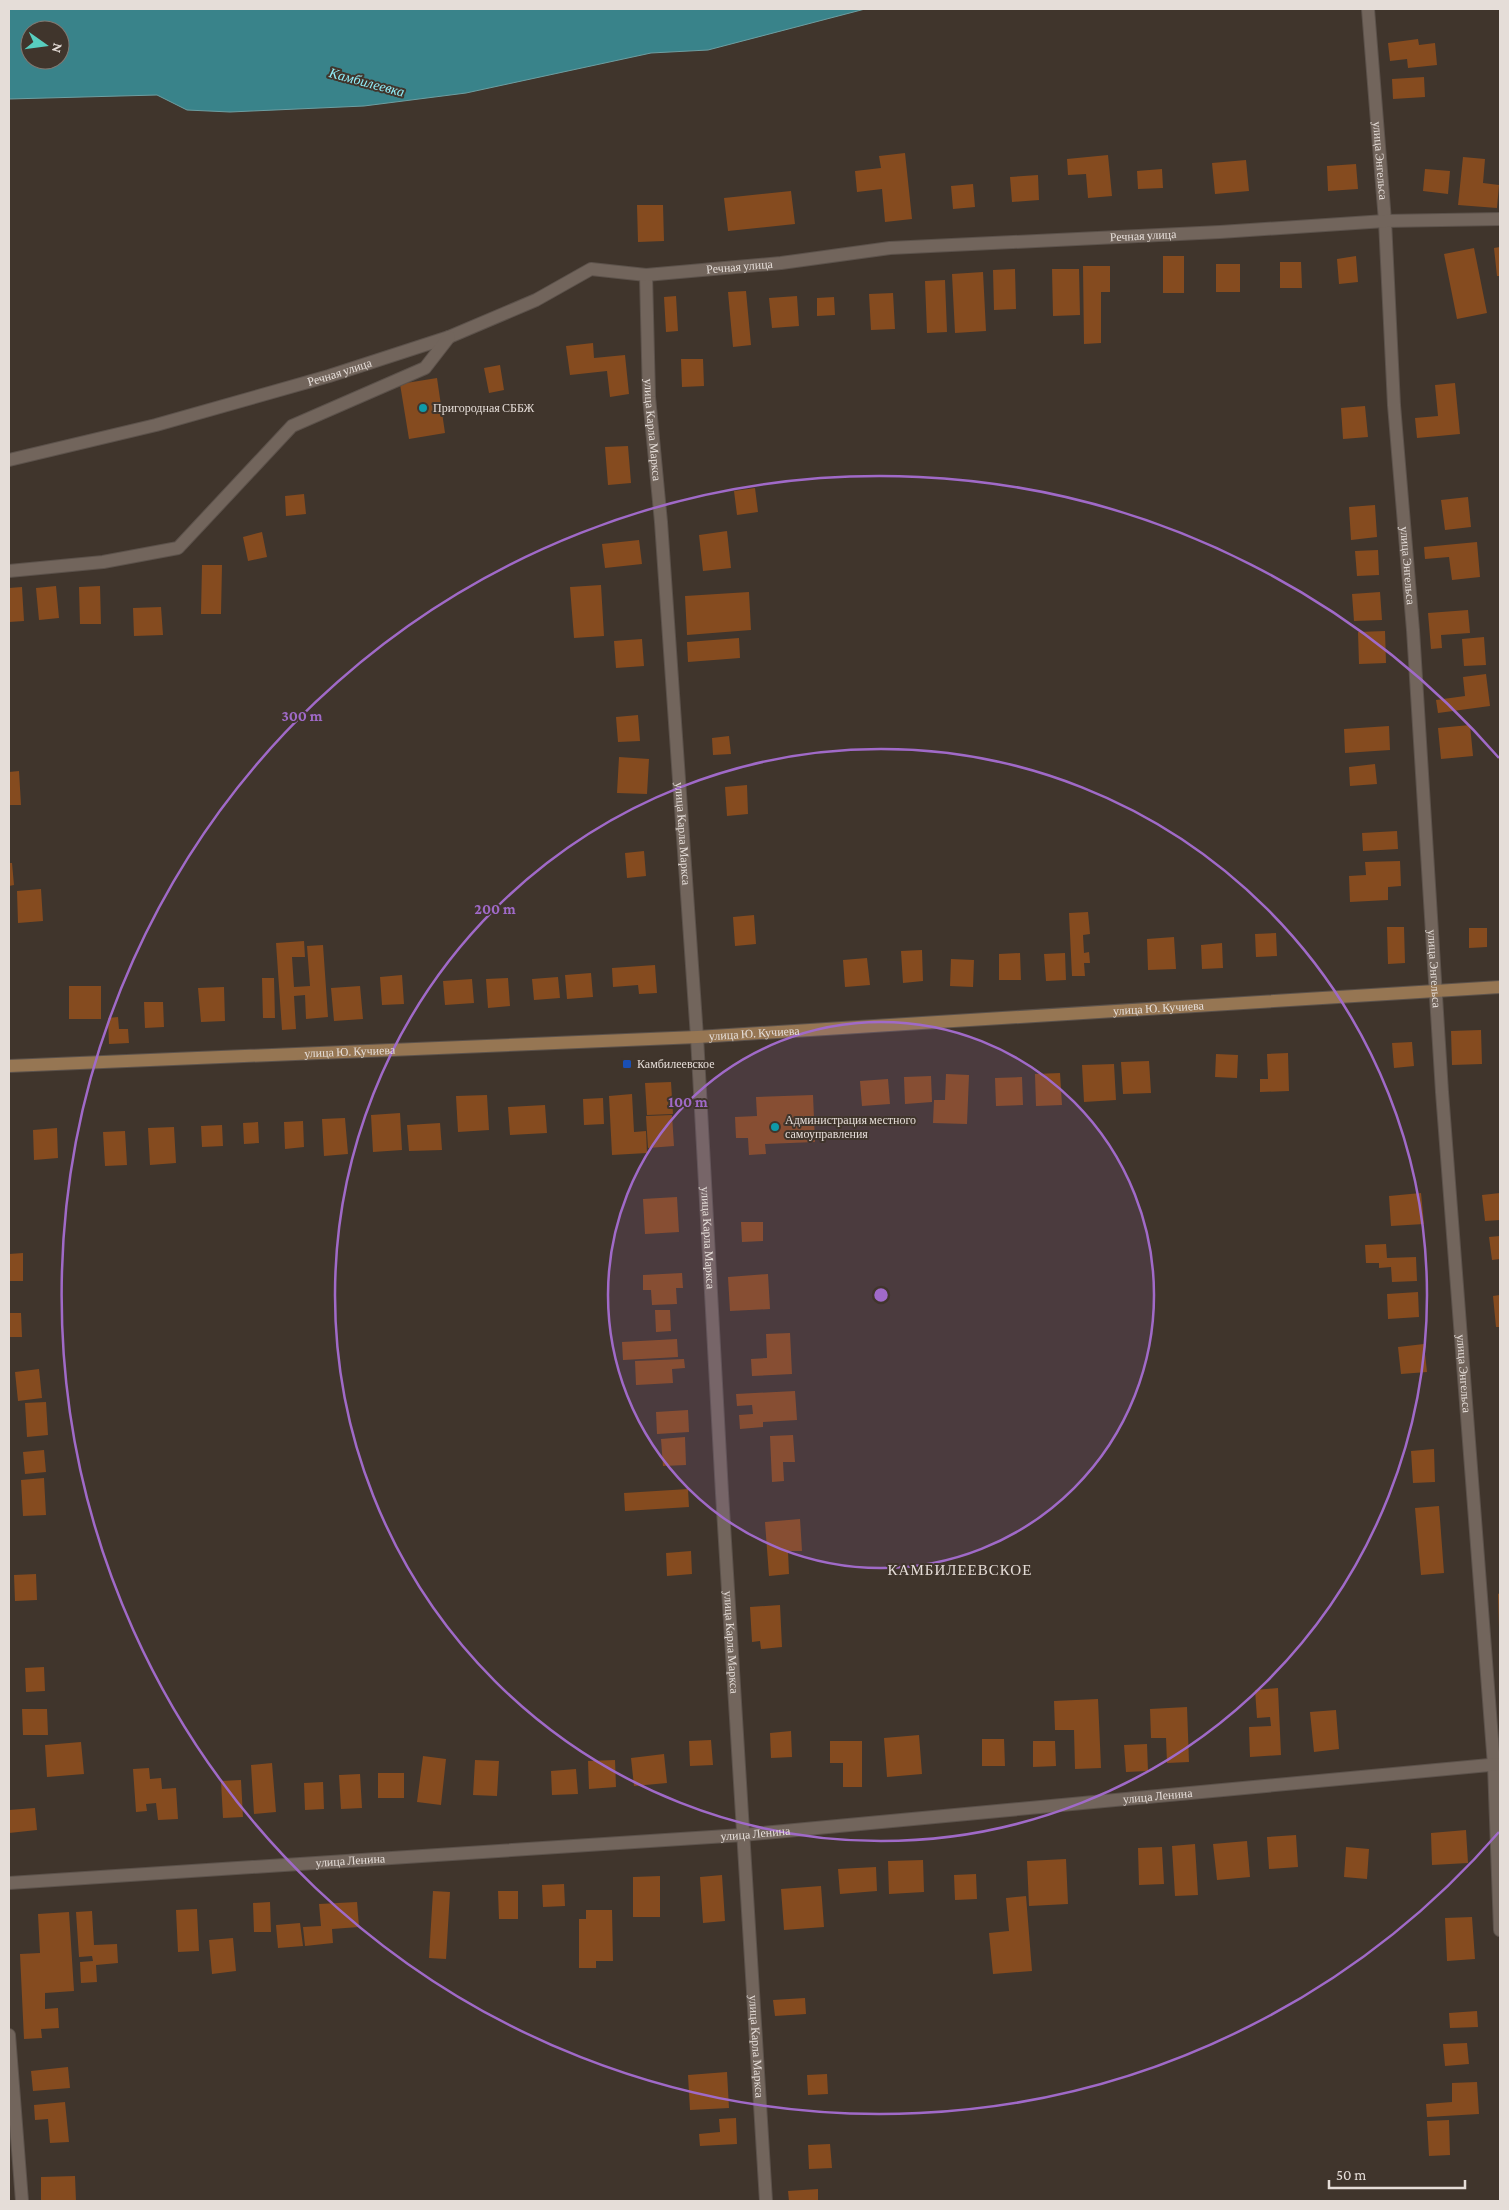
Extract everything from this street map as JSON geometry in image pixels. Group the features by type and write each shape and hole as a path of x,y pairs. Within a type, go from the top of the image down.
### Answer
{"street":[{"name":"улица Энгельса","path":"1368,9 1385,222 1394,404 1413,630 1436,992 1497,1765 1500,1930"},
{"name":"Речная улица","path":"9,460 166,422 329,376 449,337 536,300 591,269 646,275 781,263 890,248 1385,222 1500,219"},
{"name":"улица Карла Маркса","path":"646,275 650,397 661,522 697,1037 742,1835 766,2201"},
{"path":"9,571 103,562 178,548 292,426 425,368 449,337"},
{"name":"улица Ю. Кучиева","path":"9,1066 697,1037 1500,987"},
{"name":"улица Ленина","path":"9,1883 742,1835 1497,1765"},
{"path":"9,2035 22,2201"}],"water":[{"name":"Камбилеевка","path":"9,9 865,9 708,50 651,53 466,93 364,106 230,112 187,110 157,95 9,99"}],"building":[{"path":"1418,39 1419,45 1435,43 1437,65 1408,68 1407,59 1390,61 1388,43"},
{"path":"1424,77 1425,97 1393,99 1392,79"},
{"path":"905,153 912,219 885,222 882,189 857,192 855,171 881,168 879,156"},
{"path":"1108,155 1112,196 1088,198 1086,174 1068,175 1067,159"},
{"path":"1463,157 1485,159 1483,183 1499,185 1497,208 1458,205"},
{"path":"1246,160 1249,191 1215,194 1212,163"},
{"path":"1356,164 1358,189 1328,191 1327,166"},
{"path":"1162,169 1163,188 1138,189 1137,171"},
{"path":"1425,169 1450,171 1448,194 1423,191"},
{"path":"1038,175 1039,200 1012,202 1010,177"},
{"path":"973,184 975,207 953,209 951,186"},
{"path":"791,191 795,224 728,231 724,198"},
{"path":"637,205 663,205 664,241 638,242"},
{"path":"1500,247 1500,276 1497,276 1494,248"},
{"path":"1474,248 1487,313 1457,319 1444,254"},
{"path":"1163,256 1184,256 1184,293 1163,293"},
{"path":"1356,256 1358,282 1339,284 1337,259"},
{"path":"1280,262 1301,262 1302,288 1280,288"},
{"path":"1216,264 1240,264 1240,292 1216,292"},
{"path":"1083,266 1110,266 1110,292 1101,292 1101,343 1084,344"},
{"path":"1015,269 1016,309 994,310 993,270"},
{"path":"1052,269 1079,269 1080,315 1053,316"},
{"path":"983,272 986,331 955,333 952,274"},
{"path":"945,280 947,332 927,333 925,281"},
{"path":"746,291 751,345 733,347 728,292"},
{"path":"893,293 895,329 871,330 869,294"},
{"path":"676,296 678,331 666,332 664,297"},
{"path":"797,296 799,326 772,328 769,298"},
{"path":"834,297 835,315 817,316 817,298"},
{"path":"593,343 594,358 625,355 629,394 610,397 607,371 570,375 566,346"},
{"path":"681,359 703,359 704,386 682,387"},
{"path":"500,365 504,390 489,393 484,368"},
{"name":"Пригородная СББЖ","path":"437,378 445,433 409,439 400,384"},
{"path":"1455,383 1460,434 1417,438 1415,418 1438,416 1435,385"},
{"path":"1365,406 1368,437 1343,439 1341,408"},
{"path":"628,446 631,483 608,485 605,447"},
{"path":"755,488 758,512 737,515 734,491"},
{"path":"304,494 306,514 286,516 285,496"},
{"path":"1468,497 1471,527 1445,530 1441,500"},
{"path":"1375,505 1377,537 1351,540 1349,507"},
{"path":"727,531 731,568 703,571 699,535"},
{"path":"262,532 267,557 248,561 243,537"},
{"path":"639,540 642,564 605,568 602,544"},
{"path":"1477,542 1480,577 1452,580 1449,557 1425,559 1424,547"},
{"path":"1378,550 1379,575 1357,576 1355,551"},
{"path":"202,565 222,565 221,614 201,614"},
{"path":"601,585 604,636 574,638 570,587"},
{"path":"56,586 59,618 39,620 36,588"},
{"path":"100,586 101,624 80,624 79,587"},
{"path":"22,587 24,621 9,622 9,588"},
{"path":"749,592 751,630 687,635 685,596"},
{"path":"1380,592 1382,620 1354,621 1352,594"},
{"path":"161,607 163,635 134,636 133,608"},
{"path":"1468,610 1470,633 1441,635 1442,648 1431,649 1428,613"},
{"path":"1385,631 1386,663 1359,664 1358,632"},
{"path":"1484,637 1486,665 1464,666 1462,639"},
{"path":"739,638 740,658 688,662 687,642"},
{"path":"642,639 644,666 616,668 614,641"},
{"path":"1486,674 1490,706 1438,713 1436,700 1465,696 1463,677"},
{"path":"638,715 640,741 618,742 616,717"},
{"path":"1470,725 1473,756 1441,759 1438,728"},
{"path":"1389,726 1390,750 1345,753 1344,729"},
{"path":"729,736 731,754 713,755 712,738"},
{"path":"619,757 649,759 647,794 617,793"},
{"path":"1375,764 1377,784 1350,786 1349,767"},
{"path":"19,771 21,805 9,805 9,772"},
{"path":"747,785 748,814 727,816 725,787"},
{"path":"1397,831 1398,849 1363,851 1362,833"},
{"path":"644,851 646,876 627,878 625,853"},
{"path":"1400,861 1401,886 1388,887 1388,900 1350,902 1349,876 1366,875 1365,862"},
{"path":"9,863 12,863 14,885 9,886"},
{"path":"41,889 43,921 18,923 17,891"},
{"path":"1088,912 1090,934 1083,935 1084,953 1089,952 1090,963 1084,963 1085,976 1072,976 1069,913"},
{"path":"754,915 756,944 735,946 733,917"},
{"path":"1387,927 1404,927 1405,963 1388,964"},
{"path":"1469,928 1487,928 1487,947 1469,948"},
{"path":"1276,933 1277,956 1256,957 1255,934"},
{"path":"1174,937 1176,969 1148,970 1147,939"},
{"path":"304,941 305,957 292,957 294,987 310,986 307,946 323,945 328,1017 306,1019 305,995 294,996 296,1029 282,1030 276,943"},
{"path":"1222,943 1223,968 1202,969 1201,945"},
{"path":"922,950 923,981 903,983 901,951"},
{"path":"1020,953 1021,980 999,980 999,954"},
{"path":"1065,953 1066,980 1046,981 1044,954"},
{"path":"867,958 870,985 845,987 843,960"},
{"path":"951,959 974,960 973,987 950,986"},
{"path":"655,965 657,993 639,994 638,985 613,987 612,968"},
{"path":"591,973 593,997 567,999 565,975"},
{"path":"402,975 404,1004 382,1005 380,977"},
{"path":"558,977 560,998 534,1000 532,979"},
{"path":"262,978 274,978 275,1018 263,1018"},
{"path":"508,978 510,1006 488,1008 486,979"},
{"path":"472,979 474,1003 445,1005 443,981"},
{"path":"69,986 101,986 101,1019 69,1019"},
{"path":"360,986 363,1019 334,1021 331,988"},
{"path":"224,987 225,1021 201,1022 198,988"},
{"path":"144,1002 163,1002 164,1027 145,1028"},
{"path":"118,1017 119,1029 128,1029 129,1043 109,1044 108,1018"},
{"path":"1481,1030 1482,1064 1452,1065 1451,1031"},
{"path":"1412,1042 1414,1066 1394,1068 1392,1043"},
{"path":"1288,1053 1289,1091 1260,1092 1260,1079 1268,1079 1267,1054"},
{"path":"1216,1054 1238,1055 1237,1078 1215,1077"},
{"path":"1149,1061 1151,1093 1123,1094 1121,1062"},
{"path":"1114,1064 1116,1100 1084,1102 1082,1065"},
{"path":"1060,1073 1062,1105 1036,1106 1035,1074"},
{"path":"946,1074 969,1075 967,1124 933,1123 934,1100 945,1100"},
{"path":"931,1076 932,1102 905,1104 904,1077"},
{"path":"1022,1077 1023,1105 996,1106 995,1078"},
{"path":"888,1079 890,1104 862,1106 860,1081"},
{"path":"671,1082 673,1114 647,1115 645,1083"},
{"path":"632,1094 634,1132 646,1131 647,1153 612,1155 609,1096"},
{"path":"487,1095 489,1130 458,1132 456,1096"},
{"name":"Администрация местного самоуправления","path":"813,1095 815,1142 765,1144 766,1154 749,1155 748,1138 736,1138 735,1117 757,1116 756,1097"},
{"path":"603,1098 604,1124 584,1125 583,1099"},
{"path":"545,1105 547,1133 510,1135 508,1107"},
{"path":"400,1113 402,1150 373,1152 371,1115"},
{"path":"672,1115 674,1146 648,1148 646,1116"},
{"path":"345,1118 348,1154 324,1156 322,1119"},
{"path":"303,1121 304,1147 285,1149 284,1122"},
{"path":"258,1122 259,1143 244,1144 243,1123"},
{"path":"440,1123 442,1150 409,1151 407,1125"},
{"path":"222,1125 223,1146 202,1147 201,1126"},
{"path":"174,1127 176,1163 150,1165 148,1128"},
{"path":"57,1128 58,1158 34,1160 33,1130"},
{"path":"125,1131 127,1165 105,1166 103,1132"},
{"path":"1421,1193 1424,1224 1391,1226 1389,1196"},
{"path":"1500,1193 1500,1220 1485,1221 1482,1195"},
{"path":"677,1197 679,1232 645,1234 643,1199"},
{"path":"741,1222 763,1222 763,1241 742,1242"},
{"path":"1500,1236 1500,1259 1492,1260 1489,1237"},
{"path":"1386,1244 1387,1258 1416,1257 1417,1281 1392,1282 1391,1267 1379,1268 1379,1263 1366,1263 1365,1245"},
{"path":"23,1253 23,1281 9,1281 9,1254"},
{"path":"682,1273 683,1288 676,1288 677,1304 652,1305 651,1290 643,1290 643,1275"},
{"path":"768,1274 770,1309 730,1311 728,1277"},
{"path":"1418,1292 1419,1317 1388,1319 1387,1294"},
{"path":"1500,1295 1500,1327 1496,1327 1493,1296"},
{"path":"655,1310 670,1310 671,1331 656,1332"},
{"path":"9,1313 21,1313 22,1337 9,1337"},
{"path":"790,1333 792,1374 752,1376 751,1359 767,1358 766,1334"},
{"path":"677,1339 678,1357 623,1360 622,1342"},
{"path":"1424,1344 1427,1372 1401,1374 1398,1347"},
{"path":"684,1359 685,1368 672,1369 673,1383 636,1385 635,1361"},
{"path":"39,1369 42,1398 18,1401 15,1372"},
{"path":"795,1391 797,1420 763,1422 763,1427 740,1429 739,1415 753,1414 752,1405 737,1406 736,1394"},
{"path":"46,1402 48,1435 27,1437 25,1403"},
{"path":"688,1410 689,1432 657,1434 656,1412"},
{"path":"793,1435 795,1462 783,1462 784,1481 772,1482 770,1436"},
{"path":"685,1437 686,1465 663,1466 661,1439"},
{"path":"1434,1449 1435,1482 1413,1483 1411,1451"},
{"path":"44,1450 46,1472 25,1474 23,1452"},
{"path":"44,1478 46,1515 23,1516 21,1480"},
{"path":"688,1489 689,1507 625,1511 624,1493"},
{"path":"1439,1506 1444,1573 1421,1575 1415,1508"},
{"path":"800,1519 802,1551 788,1551 789,1574 769,1576 765,1522"},
{"path":"691,1551 692,1574 667,1576 666,1553"},
{"path":"36,1574 37,1600 15,1601 14,1575"},
{"path":"1500,1593 1500,1627 1499,1627 1498,1594"},
{"path":"780,1605 782,1647 761,1649 760,1641 752,1642 750,1607"},
{"path":"44,1667 45,1691 26,1692 25,1668"},
{"path":"1278,1688 1281,1755 1250,1757 1249,1727 1271,1726 1270,1717 1257,1718 1255,1690"},
{"path":"1098,1699 1101,1768 1075,1769 1074,1730 1055,1730 1054,1701"},
{"path":"1187,1707 1189,1762 1167,1763 1166,1738 1151,1738 1150,1709"},
{"path":"22,1709 47,1709 48,1735 23,1735"},
{"path":"1336,1710 1339,1749 1314,1752 1310,1712"},
{"path":"791,1731 792,1757 771,1758 770,1733"},
{"path":"919,1735 922,1774 887,1777 884,1738"},
{"path":"982,1739 1004,1739 1005,1766 982,1766"},
{"path":"711,1740 713,1765 690,1766 689,1741"},
{"path":"830,1741 862,1741 862,1787 843,1787 843,1763 830,1763"},
{"path":"1033,1741 1055,1741 1056,1766 1033,1767"},
{"path":"81,1742 84,1774 47,1777 45,1745"},
{"path":"1147,1744 1148,1771 1126,1772 1124,1745"},
{"path":"664,1754 667,1783 634,1786 631,1758"},
{"path":"423,1756 446,1759 441,1805 417,1802"},
{"path":"475,1760 499,1761 497,1796 473,1795"},
{"path":"615,1760 616,1787 589,1789 588,1761"},
{"path":"272,1763 276,1812 254,1814 251,1765"},
{"path":"149,1768 150,1779 161,1778 162,1789 176,1788 178,1819 158,1820 156,1803 146,1804 147,1811 136,1812 133,1769"},
{"path":"576,1769 578,1794 552,1795 551,1771"},
{"path":"378,1773 404,1773 404,1798 378,1798"},
{"path":"360,1774 362,1808 341,1809 339,1775"},
{"path":"241,1780 243,1817 223,1818 221,1781"},
{"path":"323,1782 324,1809 305,1810 304,1783"},
{"path":"35,1808 37,1830 9,1833 9,1810"},
{"path":"1466,1830 1468,1863 1432,1865 1431,1833"},
{"path":"1296,1835 1298,1867 1269,1869 1267,1837"},
{"path":"1247,1841 1250,1877 1217,1880 1213,1844"},
{"path":"1195,1844 1198,1895 1175,1896 1172,1846"},
{"path":"1162,1847 1164,1884 1139,1885 1138,1848"},
{"path":"1346,1847 1369,1849 1367,1879 1344,1877"},
{"path":"1066,1859 1068,1904 1029,1906 1027,1861"},
{"path":"923,1860 924,1892 889,1894 888,1861"},
{"path":"876,1867 877,1891 840,1894 838,1869"},
{"path":"976,1874 977,1899 955,1900 954,1875"},
{"path":"722,1875 725,1921 703,1923 700,1877"},
{"path":"660,1876 660,1917 633,1917 633,1877"},
{"path":"564,1884 565,1906 543,1907 542,1885"},
{"path":"821,1886 824,1927 784,1930 781,1889"},
{"path":"433,1891 450,1892 446,1959 429,1958"},
{"path":"498,1891 518,1891 518,1919 499,1919"},
{"path":"1026,1896 1032,1971 993,1974 989,1933 1009,1931 1006,1898"},
{"path":"270,1902 271,1932 254,1932 253,1903"},
{"path":"357,1902 359,1927 332,1929 333,1943 305,1946 303,1927 321,1926 319,1904"},
{"path":"197,1909 199,1951 178,1952 176,1910"},
{"path":"586,1910 612,1910 613,1961 596,1961 596,1968 579,1968 579,1919 586,1919"},
{"path":"92,1911 94,1945 117,1944 118,1963 96,1965 97,1982 81,1983 80,1962 93,1961 92,1956 79,1957 76,1912"},
{"path":"69,1912 74,1991 45,1993 45,2009 58,2008 59,2028 41,2029 42,2038 24,2039 20,1954 40,1953 38,1914"},
{"path":"1472,1917 1475,1959 1447,1961 1445,1918"},
{"path":"300,1923 303,1946 278,1948 276,1925"},
{"path":"233,1938 236,1971 212,1974 209,1940"},
{"path":"805,1998 806,2014 775,2016 773,2000"},
{"path":"1477,2011 1478,2027 1450,2028 1449,2013"},
{"path":"1467,2043 1469,2064 1445,2066 1443,2044"},
{"path":"68,2067 70,2088 33,2091 31,2071"},
{"path":"727,2072 729,2108 690,2110 688,2075"},
{"path":"827,2074 828,2094 808,2095 807,2075"},
{"path":"1477,2082 1479,2114 1427,2117 1426,2104 1452,2102 1452,2083"},
{"path":"65,2102 69,2142 50,2143 48,2119 35,2120 34,2105"},
{"path":"736,2118 737,2144 700,2146 699,2134 720,2132 719,2119"},
{"path":"1449,2120 1450,2155 1429,2156 1427,2121"},
{"path":"830,2144 832,2168 809,2169 808,2145"},
{"path":"75,2176 76,2201 41,2201 41,2177"},
{"path":"818,2189 818,2201 789,2201 788,2191"}],"place":[{"name":"Пригородная СББЖ","path":"423,408"},
{"name":"Камбилеевское","path":"627,1064"},
{"name":"Администрация местного самоуправления","path":"775,1127"}],"district":[{"name":"КАМБИЛЕЕВСКОЕ","path":"960,1570"}]}
